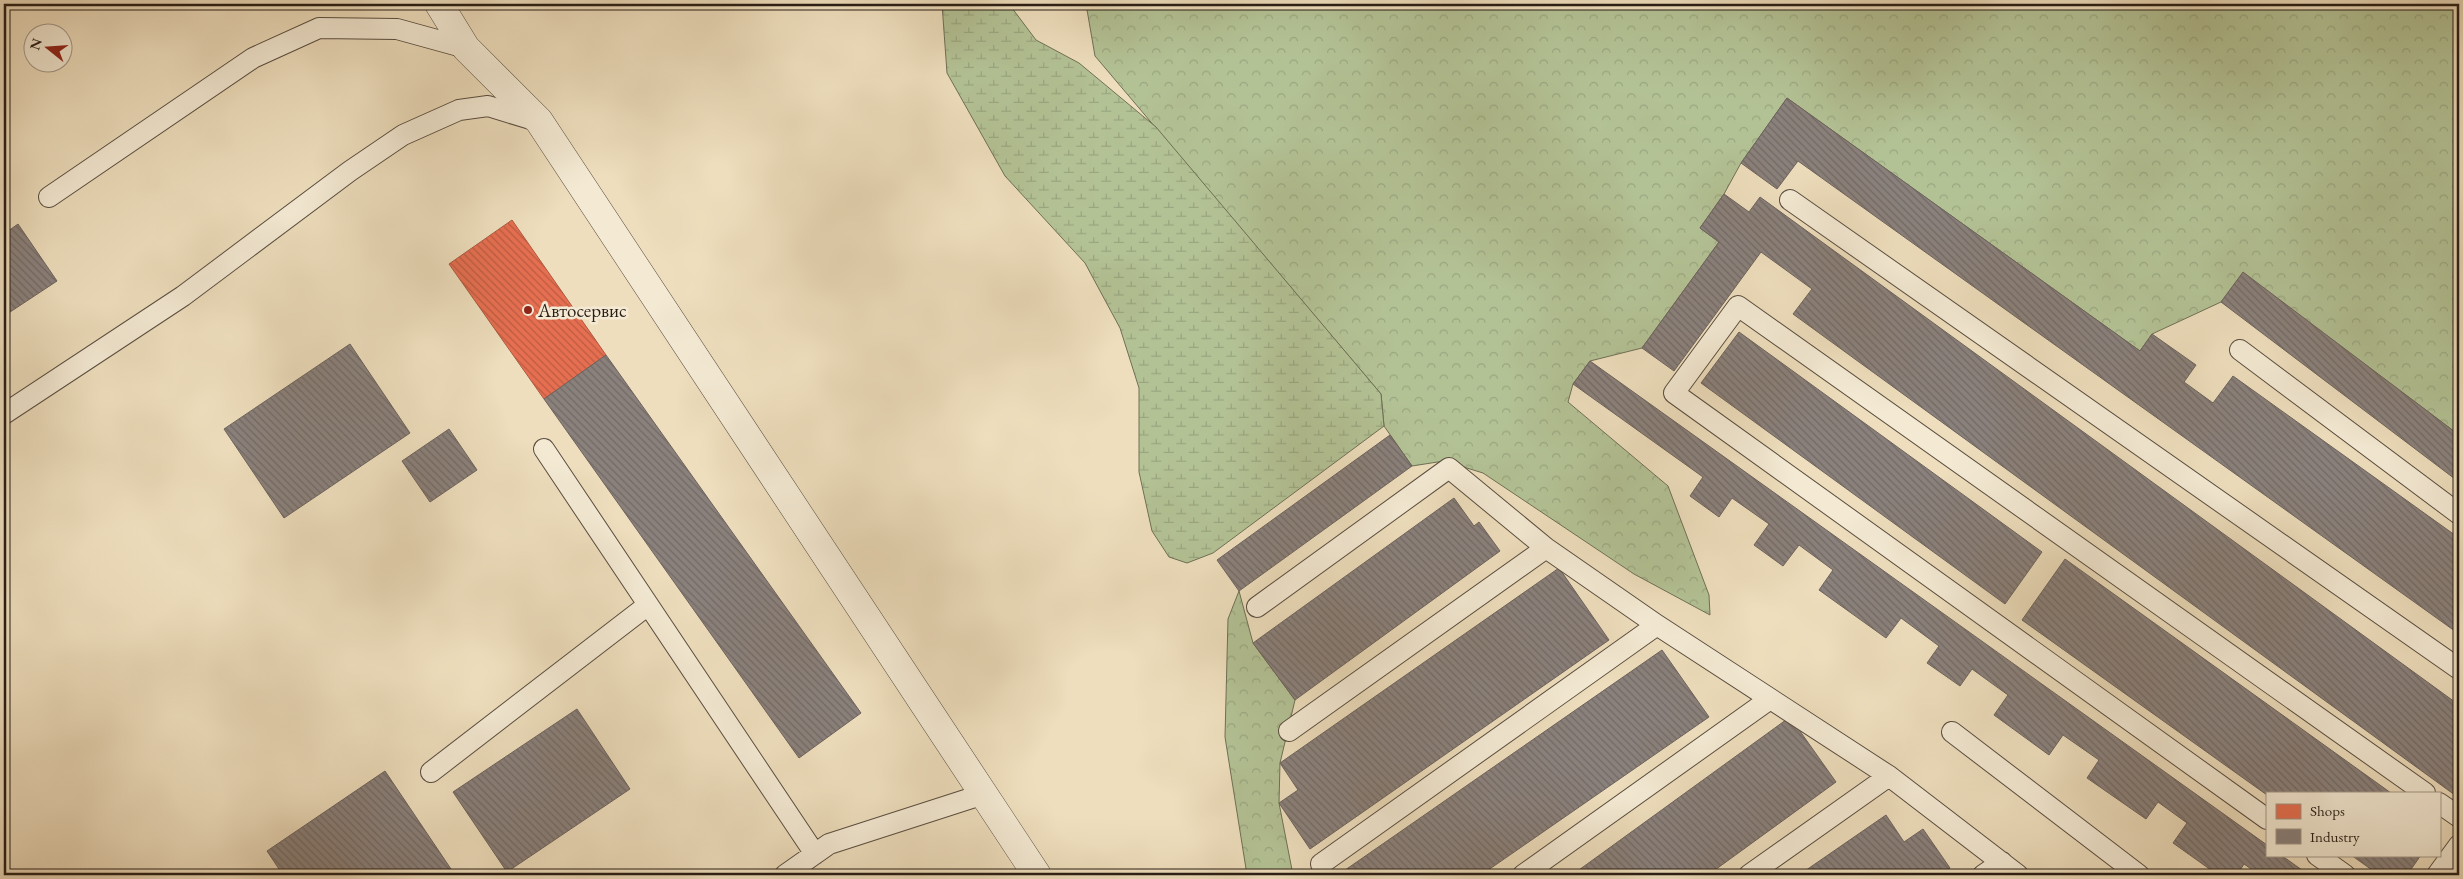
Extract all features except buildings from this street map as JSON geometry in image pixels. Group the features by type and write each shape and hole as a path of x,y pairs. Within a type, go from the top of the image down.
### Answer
{"street":[{"path":"439,4 466,48 539,122 1038,875"}],"lane":[{"path":"49,198 253,58 319,28 397,29 466,48"},
{"path":"4,414 184,296 342,177 403,135 459,110 488,106 539,122"},
{"path":"1790,200 2459,669"},
{"path":"2266,818 1674,393 1738,306 2424,792"},
{"path":"2240,350 2459,514"},
{"path":"544,448 815,854"},
{"path":"1257,607 1449,468 1546,548 1656,625 1889,776 2018,875"},
{"path":"1288,732 1546,548"},
{"path":"431,772 648,605"},
{"path":"1321,864 1656,625"},
{"path":"1523,875 1770,699"},
{"path":"1952,732 2139,875"},
{"path":"1748,875 1889,776"},
{"path":"785,875 829,844 984,794"},
{"path":"2440,804 2459,817"},
{"path":"2437,875 2459,845"},
{"path":"2318,856 2344,875"},
{"path":"1983,875 2002,862"}],"green space":[{"path":"942,4 1009,4 1036,40 1079,63 1156,127 1381,394 1384,426 1213,553 1187,563 1169,557 1152,531 1139,472 1139,388 1120,328 1085,263 1005,176 947,73"},
{"path":"1086,4 2459,4 2459,435 2243,273 2221,302 2152,334 2140,351 1787,98 1741,163 1724,194 1700,228 1719,242 1642,348 1590,361 1573,384 1568,402 1668,486 1709,595 1710,615 1634,574 1483,473 1444,461 1412,466 1384,426 1381,394 1095,56"},
{"path":"1239,591 1253,643 1295,700 1280,763 1279,803 1293,875 1247,875 1225,737 1228,619"}],"place":[{"name":"Автосервис","path":"528,310"}]}
